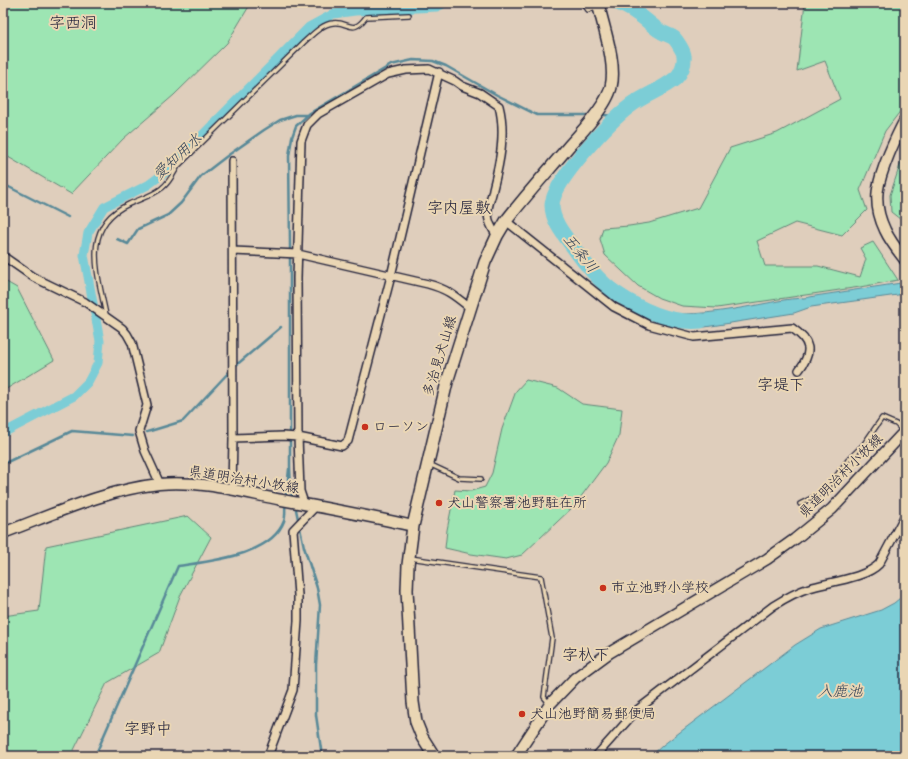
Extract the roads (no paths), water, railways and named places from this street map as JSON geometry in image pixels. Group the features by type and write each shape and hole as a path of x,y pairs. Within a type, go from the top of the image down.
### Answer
{"main road":[{"name":"多治見犬山線","path":"434,756 422,737 416,722 413,702 407,590 413,526 446,382 486,262 497,236 506,221 588,125 605,101 611,87 613,71 598,5"},
{"path":"905,120 881,173 878,185 877,203 885,232 905,260"},
{"name":"県道明治村小牧線","path":"516,756 550,704 574,678 596,661 767,559 795,539 832,509 905,431"},
{"name":"県道明治村小牧線","path":"3,533 126,489 160,484 197,484 302,503 413,526"}],"street":[{"path":"302,503 297,437 297,254 300,140 307,125 318,114 388,74 406,70 429,69 438,72 462,86 480,93 499,106 502,117 502,141 499,164 487,213 490,225 497,236"},
{"path":"234,438 285,436 342,446 348,441 391,276 438,72"},
{"path":"232,161 234,438 232,490"},
{"path":"506,221 614,307 649,325 694,337 792,328 804,338 808,345 808,354 805,362 799,370"},
{"path":"233,251 297,254 441,287 450,292 470,308"},
{"path":"3,256 33,278 85,302 122,328 132,343 147,405 139,431 145,451 160,484"},
{"path":"268,756 285,713 294,683 298,595 293,530 316,506"},
{"path":"596,756 637,710 773,606 808,588 859,575 874,569 879,564 905,516"}],"lane":[{"path":"583,3 588,10 598,5"},
{"path":"104,315 95,251 99,234 107,219 114,212 152,195 163,187 178,166 315,31 328,24 334,23 356,27 361,24 366,17 409,15"},
{"path":"800,504 818,495 829,486 844,465 864,444 882,418 896,424 905,431"},
{"path":"428,464 459,478 481,479"},
{"path":"409,558 541,577 552,638 544,697 550,704"}],"water":[{"path":"905,283 905,294 811,307 794,313 705,327 680,327 682,314 720,311 788,299 807,298"},
{"name":"入鹿池","path":"905,594 905,756 651,756 663,745 795,645 821,629 881,610 894,603"}],"waterway":[{"name":"愛知用水","path":"3,433 74,396 88,382 98,363 100,341 84,255 88,233 104,207 148,185 167,171 309,27 333,14 355,11 437,7 445,3"},
{"name":"五条川","path":"618,3 630,9 654,27 674,38 684,54 683,65 680,74 676,78 630,106 610,124 584,152 572,167 555,194 552,205 554,217 562,233 582,260 610,289 635,305 667,318 701,321"},
{"path":"293,500 290,467 289,156 292,137 296,126 310,113 391,65 413,60 433,61 446,66 497,95 537,115 589,115"},
{"path":"117,239 128,244 138,229 168,215 181,203 201,176 264,130 280,120 296,115 308,115"},
{"path":"603,115 618,116"},
{"path":"3,184 68,217"},
{"path":"234,367 281,327"},
{"path":"147,432 183,421 230,371"},
{"path":"3,464 72,431 133,436"},
{"path":"286,498 289,469"},
{"path":"95,756 178,566 238,555 266,542 277,533 284,521 285,503"},
{"path":"295,505 304,547 317,588 320,605 316,665 316,715 322,756"}],"place":[{"name":"ローソン","path":"365,427"},
{"name":"犬山警察署池野駐在所","path":"439,503"},
{"name":"市立池野小学校","path":"603,588"},
{"name":"犬山池野簡易郵便局","path":"522,714"}],"district":[{"name":"字西洞","path":"73,23"},
{"name":"字内屋敷","path":"459,208"},
{"name":"字堤下","path":"781,385"},
{"name":"字杁下","path":"586,655"},
{"name":"字野中","path":"148,729"}]}
